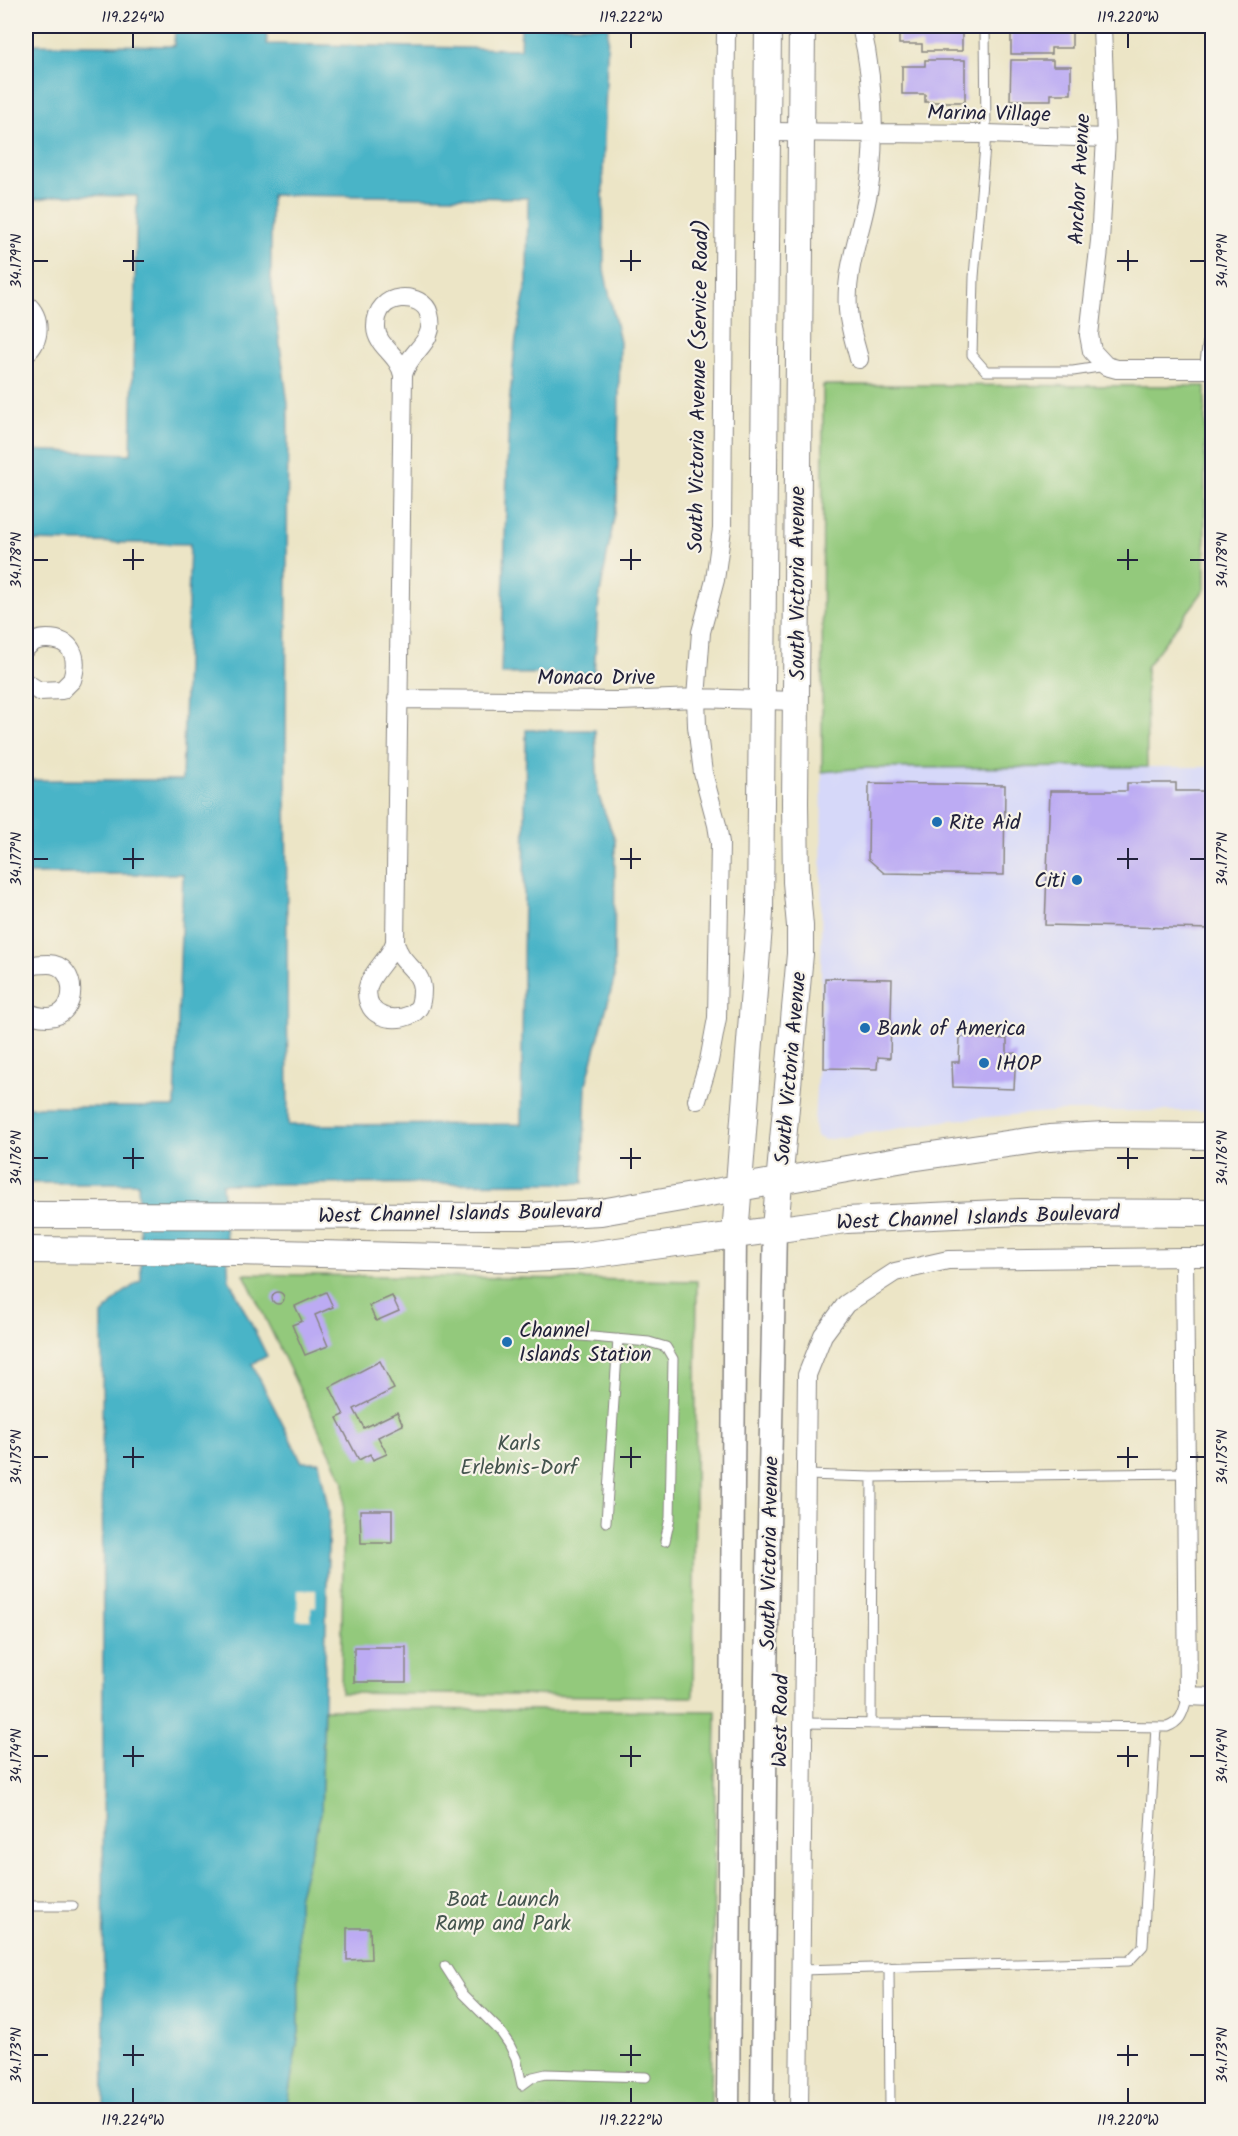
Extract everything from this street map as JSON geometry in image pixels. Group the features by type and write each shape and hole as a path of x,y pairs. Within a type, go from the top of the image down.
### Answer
{"main road":[{"name":"South Victoria Avenue","path":"735,1235 759,954 768,26"},
{"name":"South Victoria Avenue","path":"776,1228 800,954 796,882 796,701 802,26"},
{"name":"West Channel Islands Boulevard","path":"26,1215 524,1216 601,1212 904,1159 1049,1138 1105,1135 1212,1136"},
{"name":"West Channel Islands Boulevard","path":"26,1250 573,1257 846,1220 1020,1212 1212,1213"}],"street":[{"name":"South Victoria Avenue (Service Road)","path":"697,1100 714,1040 717,1018 720,853 717,825 703,772 696,698 701,632 715,580 722,529 726,26"},
{"path":"859,359 848,310 849,280 852,258 863,222 871,171 872,134 868,54 861,26"},
{"name":"Anchor Avenue","path":"1102,26 1106,138 1100,241 1089,335 1092,351 1106,366"},
{"name":"Marina Village","path":"767,132 986,134 1106,138"},
{"path":"26,304 36,317 37,337 32,348 26,353"},
{"path":"1106,366 1132,370 1208,369"},
{"path":"395,942 403,375"},
{"path":"26,648 34,641 42,639 62,641 73,654 74,674 68,686 57,692 37,691 26,683"},
{"name":"Monaco Drive","path":"397,699 619,701 696,698 796,701"},
{"path":"26,970 38,964 52,964 61,967 69,976 70,996 66,1009 56,1016 36,1016 26,1011"},
{"name":"South Victoria Avenue","path":"762,2110 767,1665 776,1228"},
{"name":"South Victoria Avenue","path":"728,2110 735,1235"},
{"path":"1184,1257 1188,1696 1212,1697"},
{"name":"West Road","path":"799,2110 807,1375 823,1335 846,1304 895,1272 948,1260 1212,1257"}],"lane":[{"path":"985,26 986,134 974,277 972,355 987,370 1074,371 1106,366"},
{"path":"1208,369 1212,281"},
{"path":"558,1334 649,1342 666,1347 673,1359 670,1518 665,1541"},
{"path":"606,1522 618,1339"},
{"path":"806,1475 872,1477 1186,1473"},
{"path":"871,1724 872,1477"},
{"path":"803,1723 1167,1727 1177,1723 1188,1696"},
{"path":"801,1970 1129,1961 1143,1946 1156,1727"},
{"path":"26,1906 73,1906"},
{"path":"445,1966 463,1994 500,2031 509,2044 516,2058 522,2085 533,2077 546,2074 646,2077"},
{"path":"889,1967 890,2110"}],"shaded area":[{"path":"822,681 866,719 883,767 1212,767 1212,1111 1062,1111 951,1120 825,1140 816,1136 814,1126 821,1001"}],"green space":[{"path":"823,385 1205,386 1205,589 1146,667 1147,767 863,768 822,772"},
{"name":"Karls Erlebnis-Dorf","path":"244,1274 697,1281 693,1697 341,1693 344,1482"},
{"name":"Boat Launch Ramp and Park","path":"324,1709 716,1711 711,2110 286,2110 299,2032 298,1898 321,1813"}],"water":[{"path":"175,26 266,26 267,44 520,49 521,26 608,26 603,173 604,270 620,342 617,502 599,599 594,673 501,674 509,405 516,338 527,282 528,198 271,195 271,279 288,404 286,755 288,1125 521,1124 526,730 595,730 598,794 615,840 614,980 586,1084 583,1183 222,1184 229,1279 267,1356 252,1364 302,1462 319,1462 329,1513 321,1813 298,1898 299,2032 286,2110 104,2110 102,1315 119,1296 141,1280 138,1183 26,1183 26,1107 175,1107 183,874 26,874 26,780 182,780 190,544 26,541 26,450 131,454 137,196 63,195 26,201 26,44 174,46"}],"pier":[{"path":"298,1590 316,1590 316,1607 311,1607 311,1620 297,1620"}],"building":[{"path":"899,26 962,26 962,51 922,51 922,44 899,44"},
{"path":"1011,26 1072,26 1072,48 1051,48 1051,54 1011,54"},
{"path":"925,60 965,60 965,102 925,102 925,94 902,94 902,66 925,66"},
{"path":"1011,60 1053,60 1053,66 1071,66 1071,94 1051,94 1051,100 1010,100"},
{"name":"Rite Aid","path":"869,783 1005,785 1004,875 884,873 868,859"},
{"path":"1127,783 1176,783 1176,791 1212,791 1212,929 1045,925 1050,791 1127,791"},
{"path":"825,978 892,979 890,1058 878,1057 877,1069 824,1068"},
{"path":"960,1037 1007,1039 1007,1054 1016,1053 1014,1089 953,1087 952,1062 959,1062"},
{"path":"278,1292 284,1298 278,1304 272,1298"},
{"path":"326,1292 333,1307 315,1315 328,1346 305,1355 292,1325 302,1321 295,1306"},
{"path":"392,1296 399,1311 376,1321 369,1306"},
{"path":"380,1361 394,1389 354,1409 364,1428 397,1412 403,1425 378,1437 387,1454 373,1460 370,1454 359,1460 337,1418 344,1415 330,1387"},
{"path":"360,1510 392,1510 392,1543 361,1543"},
{"path":"354,1647 406,1647 406,1682 354,1682"},
{"path":"347,1928 370,1928 371,1959 347,1960"}],"place":[{"name":"Rite Aid","path":"937,822"},
{"name":"Citi","path":"1077,880"},
{"name":"Bank of America","path":"865,1028"},
{"name":"IHOP","path":"984,1063"},
{"name":"Channel Islands Station","path":"507,1342"}]}
